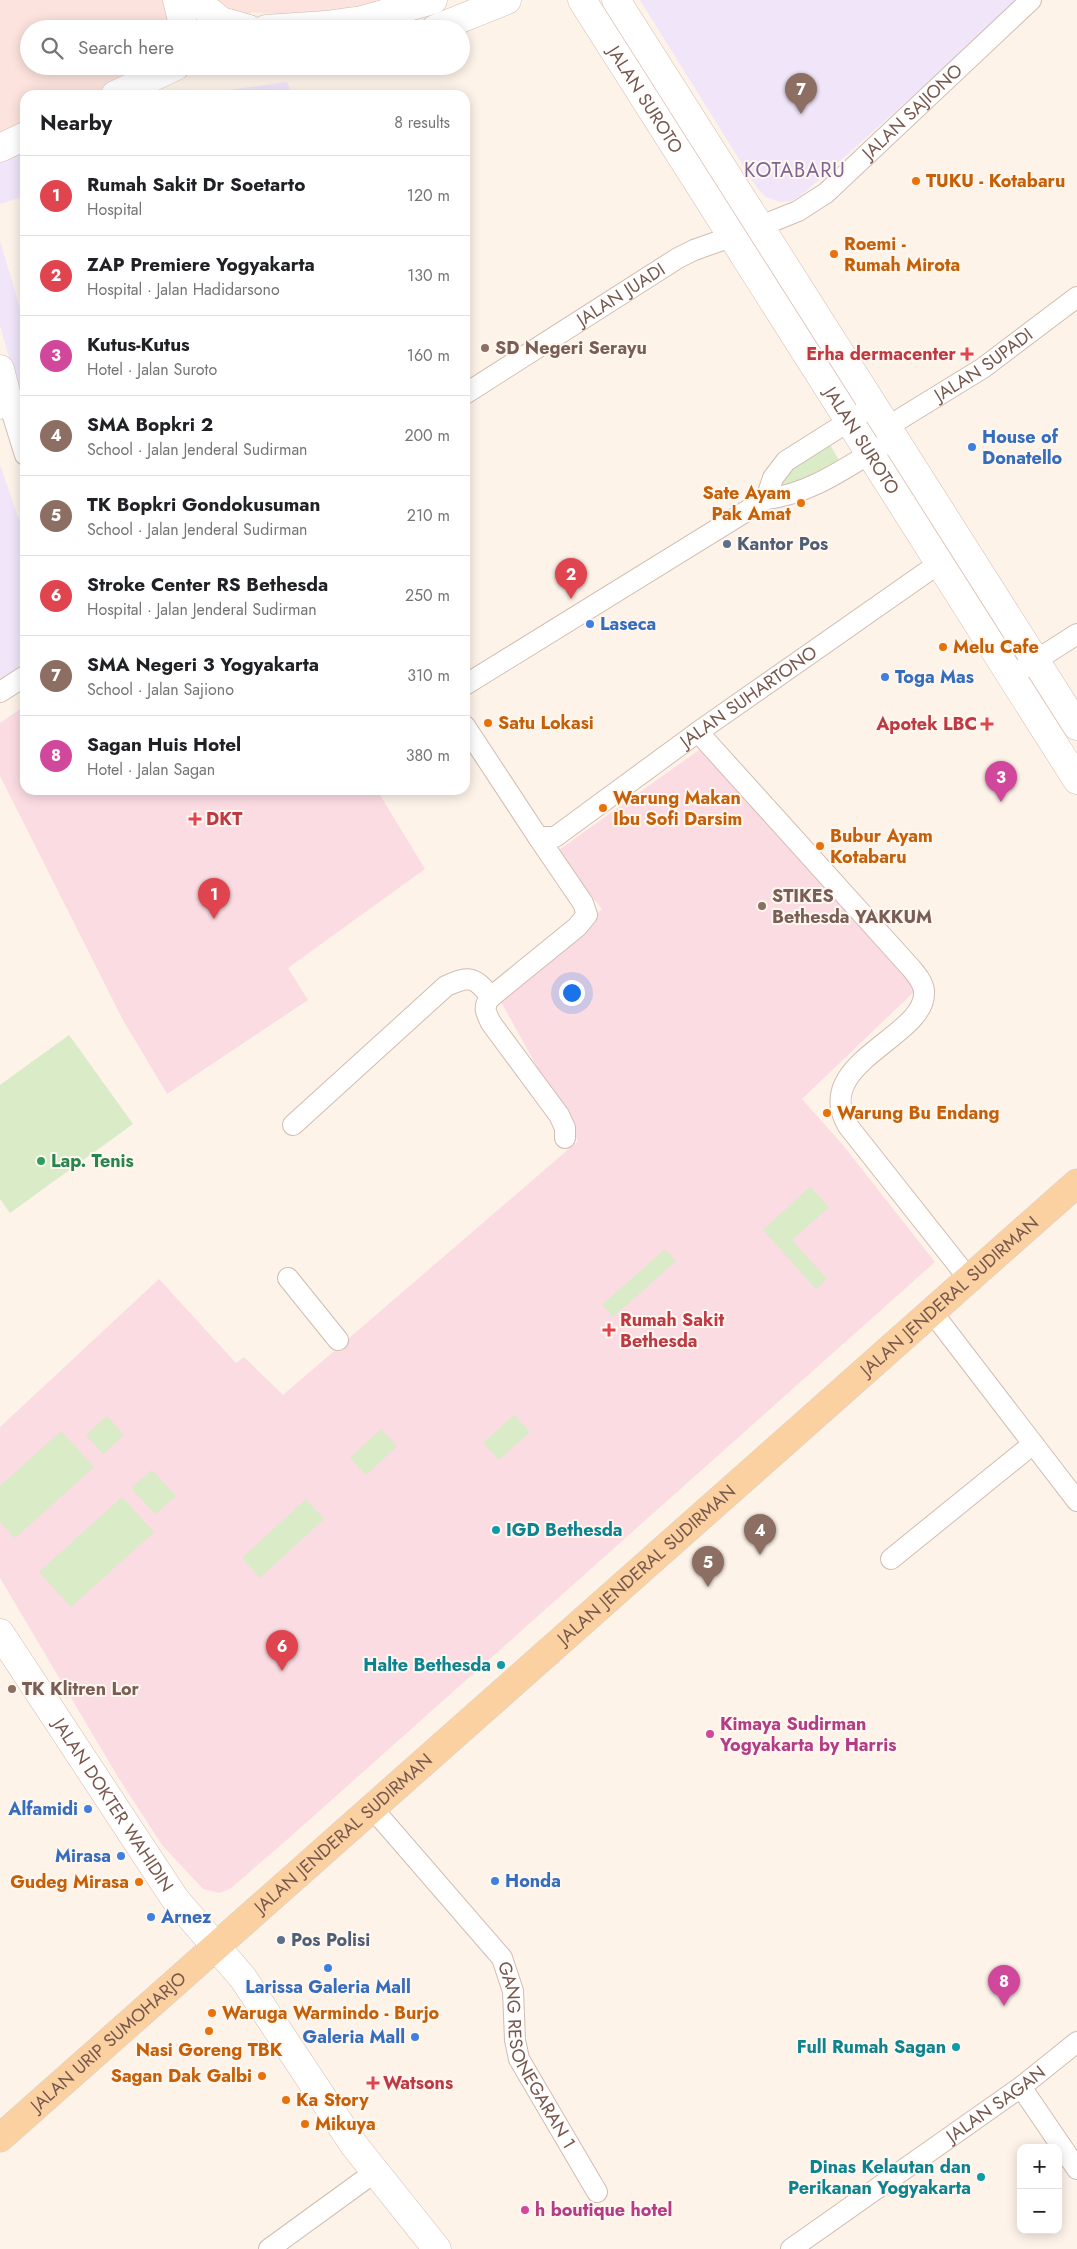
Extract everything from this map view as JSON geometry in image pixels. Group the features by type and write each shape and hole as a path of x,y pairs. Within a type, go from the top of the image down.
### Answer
{"main road":[{"path":"177,0 182,20"},
{"path":"195,0 220,20"},
{"path":"362,20 433,0"},
{"path":"457,20 507,0"},
{"name":"JALAN SUROTO","path":"582,0 938,564 1077,780"},
{"name":"JALAN SUROTO","path":"616,0 1077,726"},
{"path":"126,90 157,75"},
{"path":"0,148 20,138"},
{"path":"731,237 760,226"},
{"path":"0,369 4,402"},
{"name":"JALAN JENDERAL SUDIRMAN","path":"216,1948 1077,1183"},
{"name":"JALAN DOKTER WAHIDIN","path":"0,1633 174,1899 243,1978 345,2132 437,2249"},
{"name":"JALAN URIP SUMOHARJO","path":"0,2138 216,1948"}],"street":[{"name":"JALAN SAJIONO","path":"760,226 798,212 826,193 1031,0"},
{"name":"JALAN JUADI","path":"470,391 678,258 694,250 731,237"},
{"name":"JALAN SUPADI","path":"884,424 983,368 1077,297"},
{"path":"4,402 20,442"},
{"path":"470,682 766,499 791,495 812,488 868,453 884,424 848,421 786,461 773,478 766,499"},
{"name":"JALAN SUHARTONO","path":"538,837 555,838 562,834 698,732 938,564"},
{"path":"1010,676 1077,634"},
{"path":"0,692 20,679"},
{"path":"698,732 911,968 922,984 924,991 921,1008 857,1067 844,1089 842,1111 848,1126 969,1279"},
{"path":"470,734 583,903 587,915 578,927 491,997 486,1002 485,1008 491,1023 559,1115 565,1128 565,1138"},
{"path":"293,1125 446,986 462,978 472,979 479,983 491,997"},
{"path":"288,1278 338,1340"},
{"path":"932,1312 1077,1501"},
{"path":"891,1559 1033,1444"},
{"name":"GANG RESONEGARAN 1","path":"373,1808 502,1958 513,1991 515,2040 519,2059 597,2192"},
{"name":"JALAN SAGAN","path":"792,2249 1021,2087 1077,2042"},
{"path":"1021,2087 1077,2169"},
{"path":"269,2249 375,2172"}],"shaded area":[{"path":"0,0 390,0 346,10 294,15 252,12 237,20 20,20 20,75 132,75 104,90 20,90 20,135 0,145"},
{"path":"640,0 1016,0 975,40 803,194 791,201 779,202 766,197 757,188"},
{"path":"287,82 290,90 227,90"},
{"path":"20,153 20,201 19,198 0,204 0,162"},
{"path":"0,241 20,308 20,397 0,325"},
{"path":"0,465 20,523 20,674 0,685"},
{"path":"20,709 20,795 380,795 425,869 288,968 308,1000 167,1094 123,1020 0,776 0,723"},
{"name":"Rumah Sakit Bethesda","path":"703,747 919,987 802,1099 842,1144 935,1262 231,1888 220,1893 203,1889 162,1845 118,1777 0,1578 0,1427 159,1279 236,1363 244,1357 283,1395 578,1141 500,1000 602,909 556,852"}],"green space":[{"path":"828,441 840,462 814,477 783,484 781,481 794,463"},
{"name":"Lap. Tenis","path":"69,1035 133,1124 10,1213 0,1199 0,1085"},
{"path":"810,1187 829,1207 792,1240 827,1279 816,1289 763,1230"},
{"path":"665,1249 676,1261 613,1317 602,1305"},
{"path":"514,1415 530,1432 499,1460 483,1443"},
{"path":"107,1416 124,1435 103,1454 86,1435"},
{"path":"381,1429 397,1446 366,1475 350,1458"},
{"path":"61,1431 94,1467 15,1538 0,1522 0,1486"},
{"path":"152,1470 176,1496 155,1514 131,1488"},
{"path":"122,1497 154,1532 71,1607 39,1572"},
{"path":"306,1499 324,1519 260,1578 242,1558"}],"place":[{"name":"SMA Negeri 3 Yogyakarta","path":"801,114"},
{"name":"TUKU - Kotabaru","path":"916,181"},
{"name":"Roemi - Rumah Mirota","path":"834,254"},
{"name":"SD Negeri Serayu","path":"485,348"},
{"name":"Erha dermacenter","path":"967,354"},
{"name":"House of Donatello","path":"972,447"},
{"name":"Sate Ayam Pak Amat","path":"801,503"},
{"name":"Kantor Pos","path":"727,544"},
{"name":"ZAP Premiere Yogyakarta","path":"571,599"},
{"name":"Laseca","path":"590,624"},
{"name":"Melu Cafe","path":"943,647"},
{"name":"Toga Mas","path":"885,677"},
{"name":"Satu Lokasi","path":"488,723"},
{"name":"Apotek LBC","path":"987,724"},
{"name":"Kutus-Kutus","path":"1001,802"},
{"name":"Warung Makan Ibu Sofi Darsim","path":"603,808"},
{"name":"DKT","path":"195,819"},
{"name":"Bubur Ayam Kotabaru","path":"820,846"},
{"name":"STIKES Bethesda YAKKUM","path":"762,906"},
{"name":"Rumah Sakit Dr Soetarto","path":"214,919"},
{"name":"Warung Bu Endang","path":"827,1113"},
{"name":"Lap. Tenis","path":"41,1161"},
{"name":"Rumah Sakit Bethesda","path":"609,1330"},
{"name":"IGD Bethesda","path":"496,1530"},
{"name":"SMA Bopkri 2","path":"760,1555"},
{"name":"TK Bopkri Gondokusuman","path":"708,1587"},
{"name":"Halte Bethesda","path":"501,1665"},
{"name":"Stroke Center RS Bethesda","path":"282,1671"},
{"name":"TK Klitren Lor","path":"12,1689"},
{"name":"Kimaya Sudirman Yogyakarta by Harris","path":"710,1734"},
{"name":"Alfamidi","path":"88,1809"},
{"name":"Mirasa","path":"121,1856"},
{"name":"Honda","path":"495,1881"},
{"name":"Gudeg Mirasa","path":"139,1882"},
{"name":"Arnez","path":"151,1917"},
{"name":"Pos Polisi","path":"281,1940"},
{"name":"Larissa Galeria Mall","path":"328,1968"},
{"name":"Sagan Huis Hotel","path":"1004,2006"},
{"name":"Waruga Warmindo - Burjo","path":"212,2013"},
{"name":"Nasi Goreng TBK","path":"209,2031"},
{"name":"Galeria Mall","path":"415,2037"},
{"name":"Full Rumah Sagan","path":"956,2047"},
{"name":"Sagan Dak Galbi","path":"262,2076"},
{"name":"Watsons","path":"373,2083"},
{"name":"Ka Story","path":"286,2100"},
{"name":"Mikuya","path":"305,2124"},
{"name":"Dinas Kelautan dan Perikanan Yogyakarta","path":"981,2177"},
{"name":"h boutique hotel","path":"525,2210"}],"district":[{"name":"KOTABARU","path":"795,170"}]}
